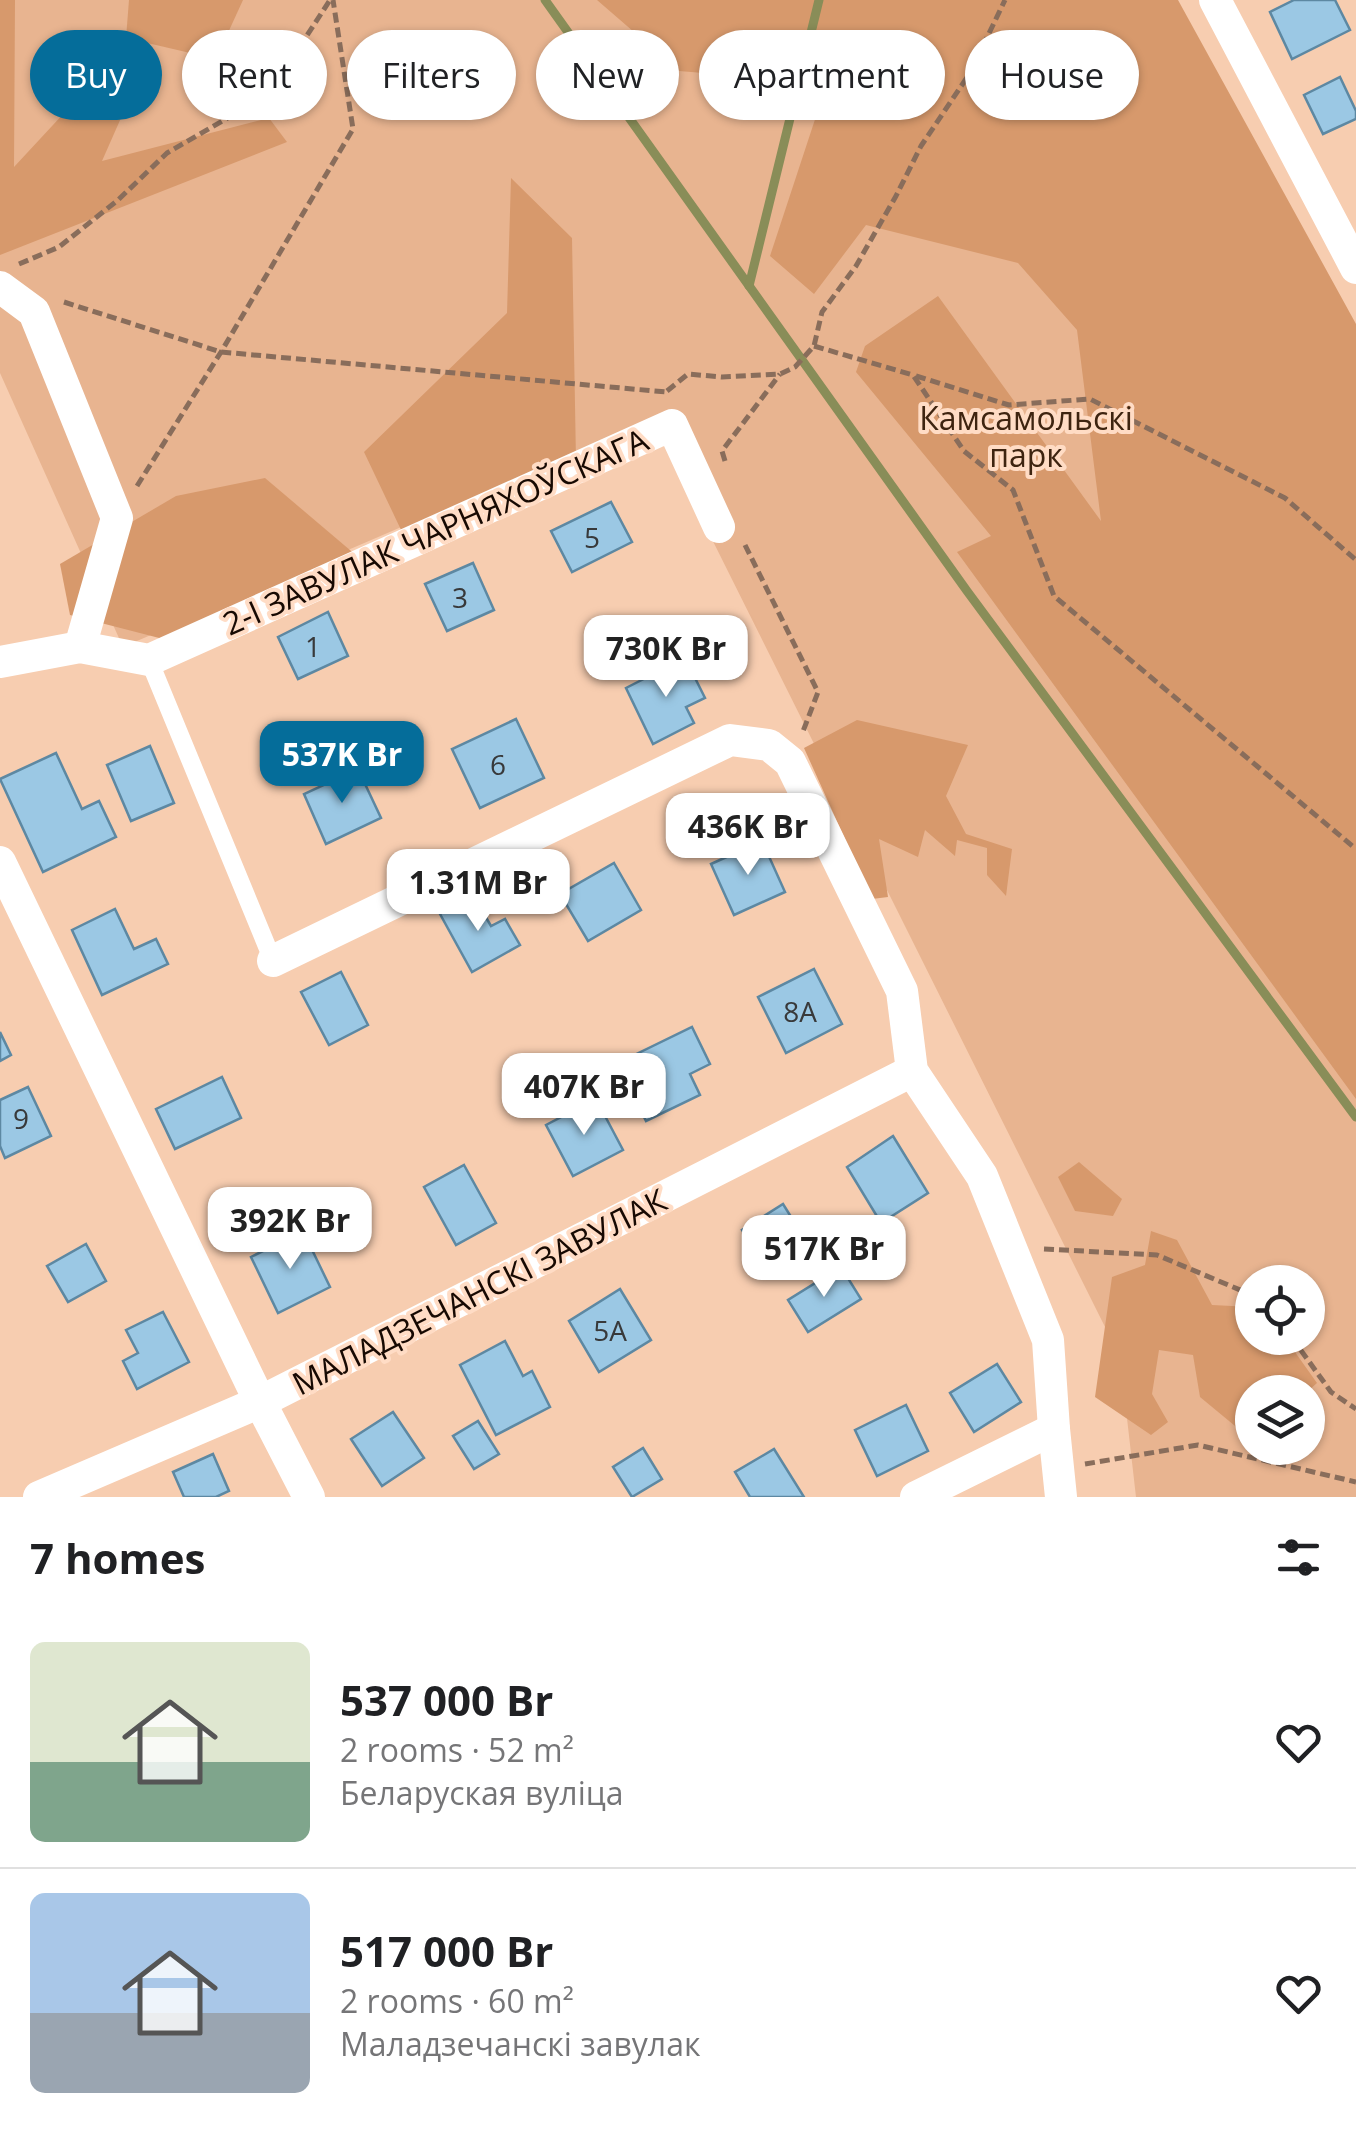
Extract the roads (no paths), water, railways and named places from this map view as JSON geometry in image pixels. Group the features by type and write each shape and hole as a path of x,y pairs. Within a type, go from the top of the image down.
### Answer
{"street":[{"path":"1215,0 1356,268"},
{"path":"7,276 34,312 116,518 80,646"},
{"name":"2-І ЗАВУЛАК ЧАРНЯХОЎСКАГА","path":"149,660 672,424 732,536"},
{"path":"0,662 80,646 149,660"},
{"path":"273,962 730,740 769,745 790,762 902,991 912,1071 982,1176 1048,1340 1060,1483"},
{"path":"0,862 308,1497"},
{"name":"МАЛАДЗЕЧАНСКІ ЗАВУЛАК","path":"39,1497 260,1402 912,1071"},
{"path":"916,1497 1054,1429"}],"lane":[{"path":"149,660 273,962"}],"waterway":[{"path":"545,0 967,591 1356,1117"},
{"path":"749,286 819,0"}],"park label":[{"name":"Камсамольскі парк","path":"1026,436"}]}
